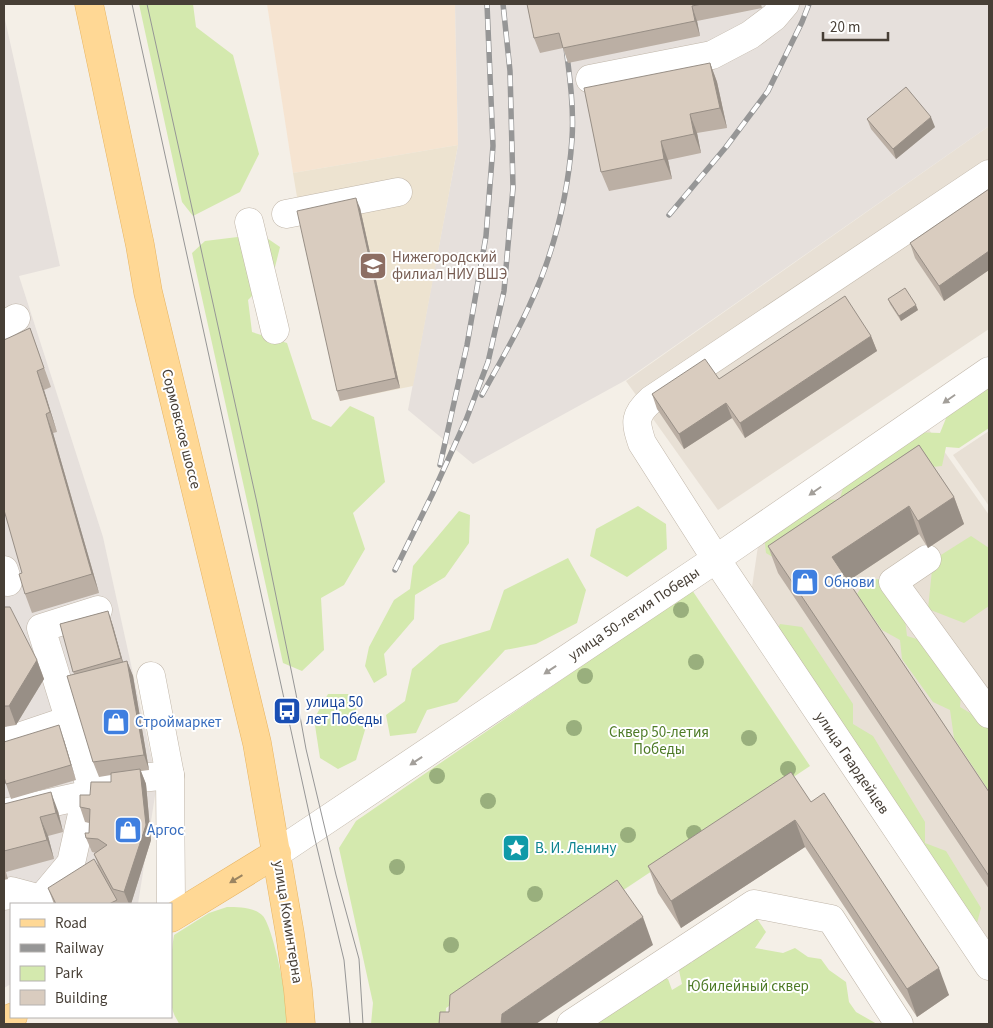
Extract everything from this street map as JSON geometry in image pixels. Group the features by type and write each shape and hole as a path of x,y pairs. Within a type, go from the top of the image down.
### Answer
{"main road":[{"name":"Сормовское шоссе","path":"89,4 140,245 148,292 257,743 277,853"},
{"name":"улица Коминтерна","path":"172,917 277,853 298,990 301,1024"},
{"path":"289,1024 298,990"}],"street":[{"path":"590,79 712,55 750,35 774,17 785,4"},
{"name":"улица Гвардейцев","path":"985,951 716,559 642,443 637,429 637,417 642,408 651,400 989,174"},
{"path":"286,214 398,192"},
{"path":"249,222 276,330"},
{"name":"улица 50-летия Победы","path":"277,853 716,559 989,371"},
{"path":"927,559 893,582 989,714"},
{"path":"4,896 12,891 42,901 70,863 88,789 69,720 40,628 98,610"},
{"path":"151,676 170,775 171,903"},
{"path":"4,742 69,720"},
{"path":"4,813 88,789 170,775"},
{"path":"571,1024 754,904 831,919 899,1024"}],"shaded area":[{"path":"267,4 455,4 458,145 293,173"},
{"path":"455,4 989,4 989,126 626,380 473,464 408,410 458,145"},
{"path":"4,15 60,266 19,276 103,537 157,783 138,903 10,903 10,985 4,988"},
{"path":"989,126 989,329 718,510 626,381"},
{"name":"Нижегородский филиал НИУ ВШЭ","path":"458,145 413,386 340,401 301,221 293,173"},
{"path":"925,424 989,515 989,945 752,587 758,546"},
{"path":"989,431 989,506 953,455"}],"green space":[{"path":"139,4 193,4 196,27 233,55 259,154 240,192 193,216 182,202"},
{"path":"261,234 280,247 273,275 248,300 252,332 287,343 312,419 331,427 350,406 374,417 385,482 353,513 365,549 344,585 321,598 324,650 302,671 283,663 192,253 205,241"},
{"path":"989,383 989,428 959,448 946,447 942,466 913,469 781,562 766,553 764,535 818,499 839,500 844,486 914,432 940,433 949,411"},
{"path":"638,506 666,524 667,549 627,577 590,556 596,529"},
{"path":"459,511 470,515 469,543 445,577 415,595 414,619 384,654 387,675 374,683 365,666 369,647 394,600 410,589 413,566"},
{"path":"971,536 989,548 989,606 964,623 928,609 933,560"},
{"path":"568,558 586,590 577,623 536,644 505,650 457,702 427,710 416,733 390,736 386,715 405,701 412,669 440,645 490,630 504,590"},
{"path":"867,578 885,580 904,611 907,636 933,644 962,684 960,707 982,720 989,730 989,791 954,738 950,710 933,702 902,659 900,640 882,630 857,594"},
{"name":"Сквер 50-летия Победы","path":"692,590 810,766 446,1008 445,1024 371,1024 373,1003 339,848 356,821"},
{"path":"780,624 802,627 853,704 853,724 873,736 925,822 925,843 946,851 981,908 976,927 773,637"},
{"path":"328,694 350,694 365,730 356,760 338,769 320,758 314,719"},
{"path":"227,907 236,907 256,911 263,916 271,934 282,978 287,1013 286,1024 179,1024 172,1007 174,935 209,913"},
{"name":"Юбилейный сквер","path":"753,913 766,932 755,948 783,953 795,948 808,957 821,959 829,970 846,982 849,1002 856,1012 877,1024 575,1024 637,973 668,979 672,990 682,984 678,966 693,962 695,933"}],"building":[{"path":"527,4 702,4 692,6 695,21 563,48 559,33 534,38"},
{"path":"710,63 720,108 690,114 694,134 661,141 664,159 601,172 584,88"},
{"path":"906,87 931,117 893,149 867,119"},
{"path":"989,189 989,251 939,286 910,243"},
{"path":"356,198 396,378 337,391 297,211"},
{"path":"905,288 916,305 899,316 888,299"},
{"path":"845,296 871,336 740,423 726,403 679,434 652,394 705,359 719,379"},
{"path":"30,328 44,368 37,371 50,412 46,414 92,574 25,594 19,574 22,573 4,510 4,340"},
{"path":"919,445 954,497 918,521 909,506 832,557 989,792 989,876 768,546"},
{"path":"4,607 10,607 37,660 9,706 4,706"},
{"path":"108,611 121,658 73,672 60,624"},
{"path":"127,661 144,755 93,762 67,676"},
{"path":"59,725 71,765 6,784 4,777 4,742"},
{"path":"140,769 146,825 124,892 113,889 94,854 107,845 98,839 86,838 85,833 89,833 90,809 80,807 80,795 90,795 91,782 111,782 111,773"},
{"path":"791,772 811,802 824,793 939,968 907,989 795,820 671,901 648,866"},
{"path":"51,792 56,813 40,817 47,840 4,851 4,804"},
{"path":"94,859 117,900 111,903 56,903 48,888"},
{"path":"617,880 643,917 502,1014 501,1024 439,1024 440,1012 449,1012 450,995"}],"tram line":[{"path":"132,4 313,831 344,960 350,1024"},
{"path":"147,4 257,503 306,749 336,875 359,959 363,1024"}],"railway":[{"path":"440,465 467,345 486,236 493,146 487,4"},
{"path":"395,570 466,420 488,362 504,291 513,188 510,71 503,4"},
{"path":"669,215 726,147 768,91 809,4"},
{"path":"482,395 517,332 540,282 560,219 569,171 572,128 571,94 566,48"}],"place":[{"name":"Нижегородский филиал НИУ ВШЭ","path":"373,266"},
{"name":"Обнови","path":"805,582"},
{"name":"улица 50 лет Победы","path":"287,711"},
{"name":"Строймаркет","path":"116,722"},
{"name":"Аргос","path":"128,830"},
{"name":"В. И. Ленину","path":"516,848"}]}
